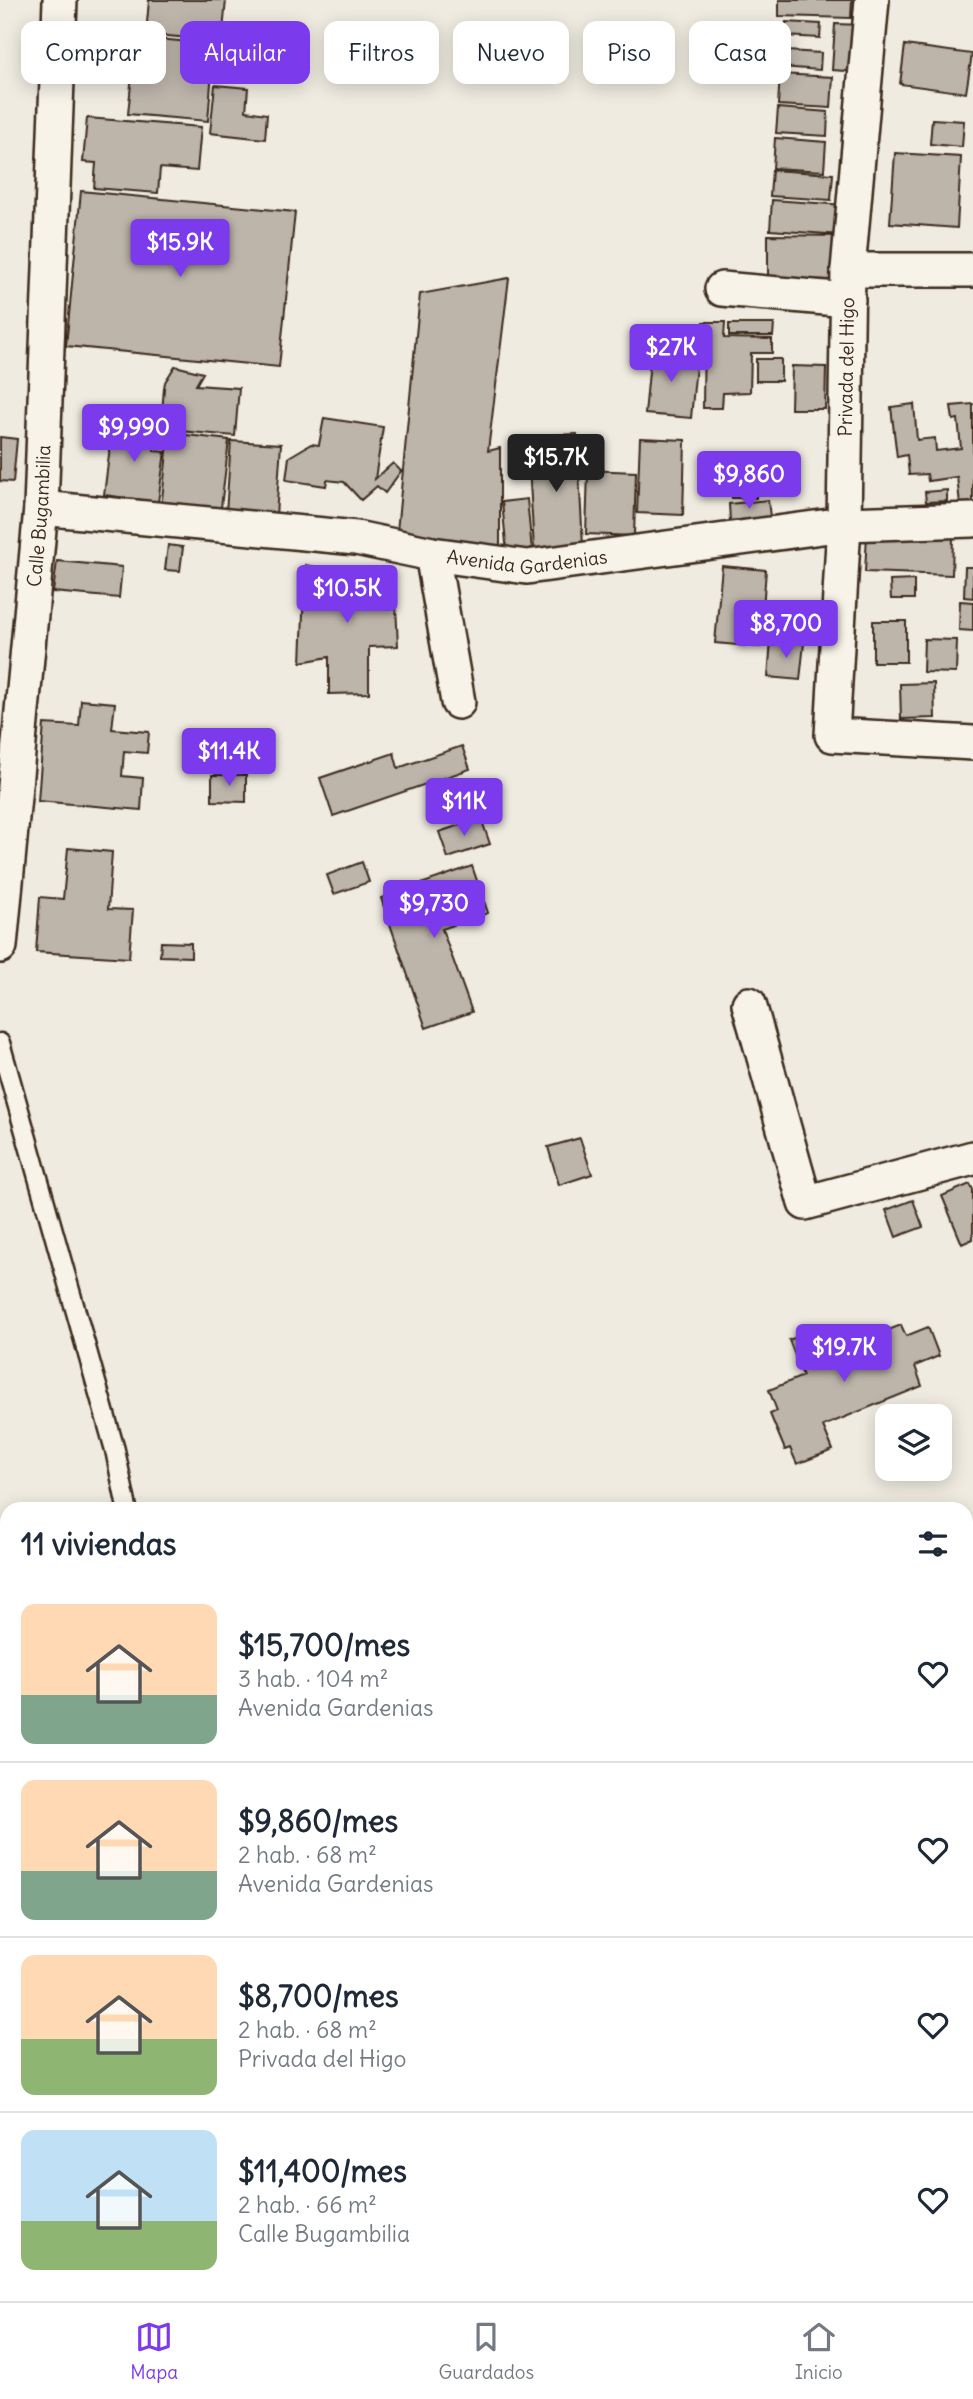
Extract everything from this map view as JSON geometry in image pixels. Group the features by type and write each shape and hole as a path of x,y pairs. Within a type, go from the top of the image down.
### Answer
{"street":[{"name":"Calle Bugambilia","path":"0,946 41,508 60,0"},
{"name":"Privada del Higo","path":"872,0 848,285 844,524 832,735 973,743"},
{"path":"722,289 848,285 973,270"},
{"name":"Avenida Gardenias","path":"41,508 356,538 432,554 527,567 844,524 973,520"},
{"path":"432,554 458,702"},
{"path":"749,1004 805,1203 973,1158"}],"lane":[{"path":"0,1043 115,1451 126,1502"}],"building":[{"path":"149,0 226,0 224,21 180,21 180,37 166,36 166,21 147,21"},
{"path":"779,0 852,0 851,18 779,16"},
{"path":"791,22 821,24 820,38 791,36"},
{"path":"835,24 863,25 859,72 832,70"},
{"path":"166,40 180,41 180,84 211,84 208,121 128,114 131,84 166,84"},
{"path":"905,45 972,54 966,93 900,84"},
{"path":"791,51 821,53 820,70 791,68"},
{"path":"791,75 833,77 831,108 778,105 779,84 791,84"},
{"path":"215,85 248,88 246,111 267,114 265,139 210,133"},
{"path":"778,108 828,112 827,136 776,133"},
{"path":"87,118 201,127 197,171 160,168 158,193 94,188 96,163 83,162"},
{"path":"932,119 964,121 962,147 930,144"},
{"path":"775,138 826,142 824,171 773,168"},
{"path":"895,153 961,157 957,228 890,223"},
{"path":"772,170 833,174 831,200 770,196"},
{"path":"81,191 295,212 279,367 66,346"},
{"path":"772,200 845,205 842,235 770,230"},
{"path":"768,235 842,236 842,280 768,279"},
{"path":"509,278 488,451 500,448 500,555 396,542 420,294"},
{"path":"704,322 725,322 724,338 772,339 772,353 751,353 750,392 723,393 722,408 703,408"},
{"path":"729,324 774,324 773,336 729,336"},
{"path":"651,350 697,355 691,418 645,414"},
{"path":"756,359 781,359 781,381 756,381"},
{"path":"175,366 203,373 196,385 239,388 235,436 169,430 170,413 162,413 164,388"},
{"path":"792,366 826,367 825,409 791,409"},
{"path":"914,404 917,440 935,438 936,451 961,448 958,419 953,420 951,406 973,404 973,502 960,504 957,477 928,481 927,474 909,475 907,455 897,457 891,407"},
{"path":"324,418 383,427 375,479 393,463 401,471 385,493 377,486 361,500 344,482 327,480 326,486 286,480 289,457 311,444 319,445"},
{"path":"113,423 157,429 154,451 165,452 158,502 104,495"},
{"path":"169,433 229,440 220,516 161,509"},
{"path":"577,434 583,546 534,549 528,449 553,448 553,435"},
{"path":"0,437 17,439 13,482 0,481"},
{"path":"640,438 685,440 683,515 637,513"},
{"path":"231,441 281,444 276,516 226,513"},
{"path":"732,454 756,454 756,498 732,498"},
{"path":"588,470 636,472 634,536 586,534"},
{"path":"947,490 947,501 926,502 925,492"},
{"path":"527,499 532,551 507,553 502,502"},
{"path":"768,500 770,517 730,521 729,504"},
{"path":"867,534 953,537 952,575 865,572"},
{"path":"168,545 183,547 180,571 165,570"},
{"path":"57,561 122,567 119,598 53,592"},
{"path":"305,565 353,574 353,579 368,579 395,585 398,646 369,647 369,693 329,694 329,657 301,662"},
{"path":"722,566 766,570 760,647 715,643"},
{"path":"965,567 973,567 973,598 964,597"},
{"path":"914,580 914,599 891,599 890,581"},
{"path":"960,601 973,602 973,631 959,630"},
{"path":"873,621 906,621 906,662 873,662"},
{"path":"924,639 957,640 956,673 923,672"},
{"path":"771,640 804,643 800,680 768,677"},
{"path":"934,683 935,718 901,719 900,684"},
{"path":"81,700 115,703 112,729 149,732 147,753 124,751 122,776 143,778 141,810 38,801 44,724 79,726"},
{"path":"462,746 470,769 333,816 320,778 394,753 398,768"},
{"path":"212,775 246,775 246,802 212,801"},
{"path":"481,818 490,844 448,858 439,832"},
{"path":"68,848 112,852 108,909 133,910 129,958 36,952 40,897 63,899"},
{"path":"362,862 369,882 334,894 327,875"},
{"path":"472,866 488,913 442,929 472,1012 426,1028 381,898"},
{"path":"161,942 191,943 191,957 160,956"},
{"path":"580,1138 592,1174 559,1185 548,1147"},
{"path":"970,1184 973,1190 973,1239 962,1244 942,1196"},
{"path":"913,1200 923,1227 896,1237 886,1210"},
{"path":"901,1325 906,1336 928,1327 939,1356 915,1366 922,1386 823,1426 833,1450 797,1464 790,1448 785,1450 770,1414 777,1411 769,1390 803,1376 789,1340 819,1328 829,1354"}]}
